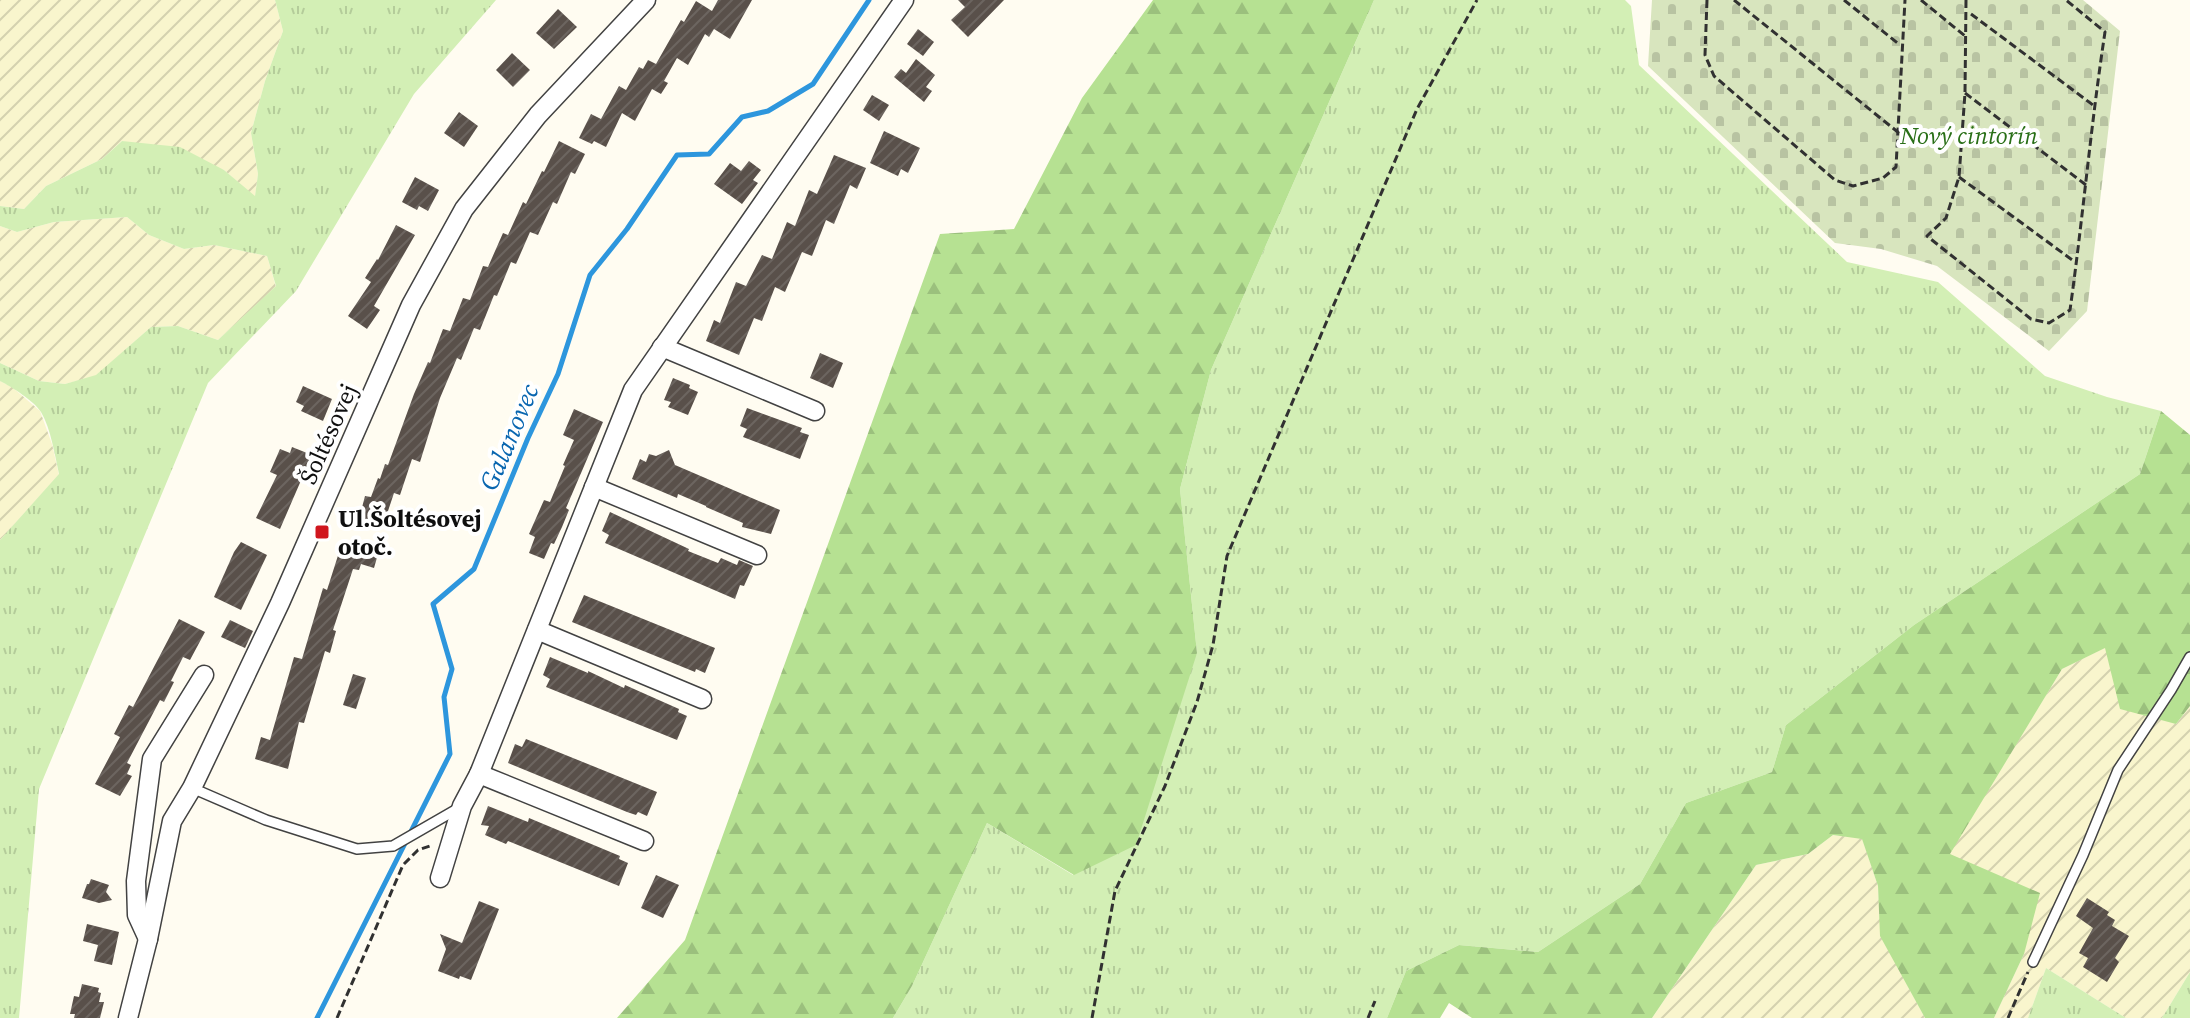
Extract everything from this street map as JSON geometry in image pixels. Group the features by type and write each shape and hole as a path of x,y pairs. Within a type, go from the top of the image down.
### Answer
{"street":[{"name":"Šoltésovej","path":"128,1018 172,821 192,788 280,603 411,305 464,209 538,115 646,0"},
{"path":"440,878 462,806 479,774 633,390 904,0"},
{"path":"662,347 815,411"},
{"path":"594,487 757,555"},
{"path":"537,630 702,699"},
{"path":"148,939 137,915 136,881 152,759 204,675"},
{"path":"479,774 644,841"}],"lane":[{"path":"2033,962 2083,855 2118,770 2190,657"},
{"path":"192,788 266,820 357,849 393,846 462,806"}],"path":[{"path":"1092,1018 1115,891 1165,786 1197,702 1213,645 1227,556 1417,109 1477,0"},
{"path":"1707,0 1705,55 1714,76 1835,180 1853,186 1883,178 1896,167 1905,0"},
{"path":"1734,0 1899,133"},
{"path":"1844,0 1902,46"},
{"path":"1921,0 1965,36"},
{"path":"1966,0 1965,93 1959,177 1946,218 1927,236 2031,319 2049,323 2070,310 2105,32 2066,0"},
{"path":"1971,14 2094,106"},
{"path":"1965,93 2086,185"},
{"path":"1959,177 2077,263"},
{"path":"343,1018 338,1016 403,865 418,850 452,838"},
{"path":"2008,1018 2033,962"},
{"path":"1368,1018 1375,1001"}],"shaded area":[{"path":"0,0 275,0 283,31 251,133 258,174 255,197 224,170 122,141 102,159 46,186 24,209 0,206"},
{"path":"127,217 149,235 184,249 214,245 267,256 276,287 218,340 178,326 151,327 96,376 65,384 39,381 0,363 0,226 17,232 54,222"},
{"path":"0,381 40,411 59,475 0,540"},
{"path":"2106,647 2176,724 2190,706 2190,972 2162,1018 2126,1018 2046,968 2028,1018 1994,1018 2024,954 1949,854 2062,669"},
{"path":"1833,835 1862,838 1878,886 1881,936 1925,1018 1652,1018 1756,865 1808,854"}],"green space":[{"path":"275,0 496,0 414,94 296,291 208,383 39,789 19,1018 0,1018 0,540 59,474 50,434 41,412 28,399 0,381 0,363 39,381 65,384 96,375 151,327 178,326 218,340 276,286 267,256 214,245 184,249 149,235 127,217 54,222 17,232 0,226 0,206 24,209 46,186 102,159 122,141 180,147 224,170 255,196 258,174 251,133 283,31"},
{"path":"1153,0 1374,0 1211,370 1180,489 1197,653 1136,845 1074,875 987,823 912,986 893,1018 617,1018 685,940 940,234 1014,229 1082,98"},
{"path":"1374,0 1625,0 1631,6 1639,65 1847,262 1938,282 2045,376 2161,411 2140,474 1914,625 1786,725 1772,772 1686,803 1640,884 1538,952 1459,945 1406,971 1387,1018 893,1018 912,986 987,823 1073,875 1197,653 1180,489 1211,370"},
{"name":"Nový cintorín","path":"1652,0 2083,0 2120,31 2087,311 2049,351 1937,266 1881,249 1835,243 1648,66"},
{"path":"2161,411 2190,435 2190,706 2176,724 2120,709 2105,648 2062,669 1950,854 2040,893 2024,954 1994,1018 1925,1018 1880,936 1878,886 1862,839 1833,835 1808,854 1756,865 1652,1018 1472,1018 1449,1003 1440,1018 1387,1018 1406,971 1459,945 1538,952 1640,884 1686,803 1772,772 1786,725 1914,625 2140,474"},
{"path":"2046,968 2126,1018 2028,1018"},
{"path":"2190,972 2190,1018 2162,1018"}],"building":[{"path":"718,0 752,0 730,39 714,29 709,37 705,34 688,65 677,58 664,81 668,83 661,94 652,89 635,121 622,113 606,147 579,138 591,114 601,119 619,86 626,90 639,67 643,69 648,60 656,64 681,20 684,22 696,1 712,11"},
{"path":"958,0 1004,0 968,37 951,20 965,7"},
{"path":"558,9 577,27 554,49 536,33"},
{"path":"918,29 934,42 923,56 907,44"},
{"path":"512,53 530,70 513,87 496,70"},
{"path":"916,59 935,75 926,87 932,91 924,102 894,77 901,69 906,73"},
{"path":"872,95 889,105 879,121 863,110"},
{"path":"459,112 478,126 464,147 444,133"},
{"path":"884,131 920,148 908,173 901,169 898,176 870,163"},
{"path":"559,141 585,154 575,174 571,172 557,204 553,202 538,235 530,232 516,264 511,262 497,296 494,295 480,330 474,328 461,360 457,358 440,398 420,462 412,459 400,495 394,493 383,526 359,519 365,496 371,497 385,464 388,465 414,394 443,329 450,331 463,298 470,300 483,266 488,267 503,233 508,235 523,202 526,204"},
{"path":"834,155 866,168 857,189 850,185 834,224 826,220 812,256 802,252 785,292 775,287 762,321 754,318 739,355 706,341 714,320 720,323 736,282 746,286 762,255 772,259 787,222 795,226 809,190 817,194"},
{"path":"749,161 761,170 753,180 758,183 742,204 714,184 730,163 741,171"},
{"path":"415,177 439,190 428,211 419,206 417,210 402,202"},
{"path":"396,225 415,235 374,306 380,310 367,329 348,316 371,282 365,278"},
{"path":"820,353 843,363 833,388 810,378"},
{"path":"673,378 698,392 688,415 668,407 671,402 664,400"},
{"path":"303,386 332,399 323,421 301,411 304,406 296,402"},
{"path":"747,408 802,428 800,432 809,435 800,459 743,437 747,429 740,426"},
{"path":"574,409 603,422 566,508 569,510 562,527 544,559 529,553 535,537 529,534 544,500 550,502 565,466 574,440 563,435"},
{"path":"322,437 336,444 330,456 316,450"},
{"path":"292,447 312,455 280,529 256,518 277,475 270,472 280,449 290,453"},
{"path":"669,450 675,465 780,510 771,534 742,527 743,523 706,506 678,494 677,498 632,479 640,459 646,462 649,454 656,456"},
{"path":"610,512 718,563 721,558 737,565 739,560 753,566 744,586 740,585 735,599 605,543 609,535 602,531"},
{"path":"241,542 267,555 241,610 214,597"},
{"path":"342,543 378,554 374,568 361,564 359,570 353,569 333,630 336,631 330,653 325,651 304,723 299,722 288,769 255,759 261,737 270,740 294,657 302,659 323,588 327,590"},
{"path":"584,595 715,648 705,673 696,669 695,672 572,622"},
{"path":"179,619 205,632 190,660 183,657 164,702 160,700 127,763 131,765 127,774 132,776 120,796 95,784 120,737 114,734 129,705 133,707"},
{"path":"230,620 253,631 245,648 221,637"},
{"path":"550,657 679,709 678,712 687,716 677,740 546,687 550,679 543,675"},
{"path":"353,674 366,678 356,709 343,705"},
{"path":"526,739 657,792 647,816 627,812 508,763 515,744 522,747"},
{"path":"488,806 528,822 529,818 620,856 619,859 628,863 619,886 508,841 506,844 485,835 489,826 481,825"},
{"path":"656,875 679,885 663,918 641,908"},
{"path":"91,879 109,885 106,892 112,900 99,903 82,898"},
{"path":"2087,898 2109,912 2107,915 2115,920 2112,926 2129,936 2115,958 2119,962 2107,982 2083,967 2088,958 2079,953 2093,928 2076,916"},
{"path":"479,901 499,909 471,980 438,971 446,949 440,934 462,943"},
{"path":"87,924 119,932 112,965 94,961 98,945 83,941"},
{"path":"82,984 99,988 99,1002 104,1002 100,1018 74,1018 75,1014 70,1014 74,996 79,997"}],"waterway":[{"name":"Galanovec","path":"317,1018 450,754 444,697 452,669 433,604 474,569 558,374 590,275 627,229 677,155 709,154 742,117 768,111 813,84 869,0"}],"place":[{"name":"Ul.Šoltésovej otoč.","path":"322,532"}]}
